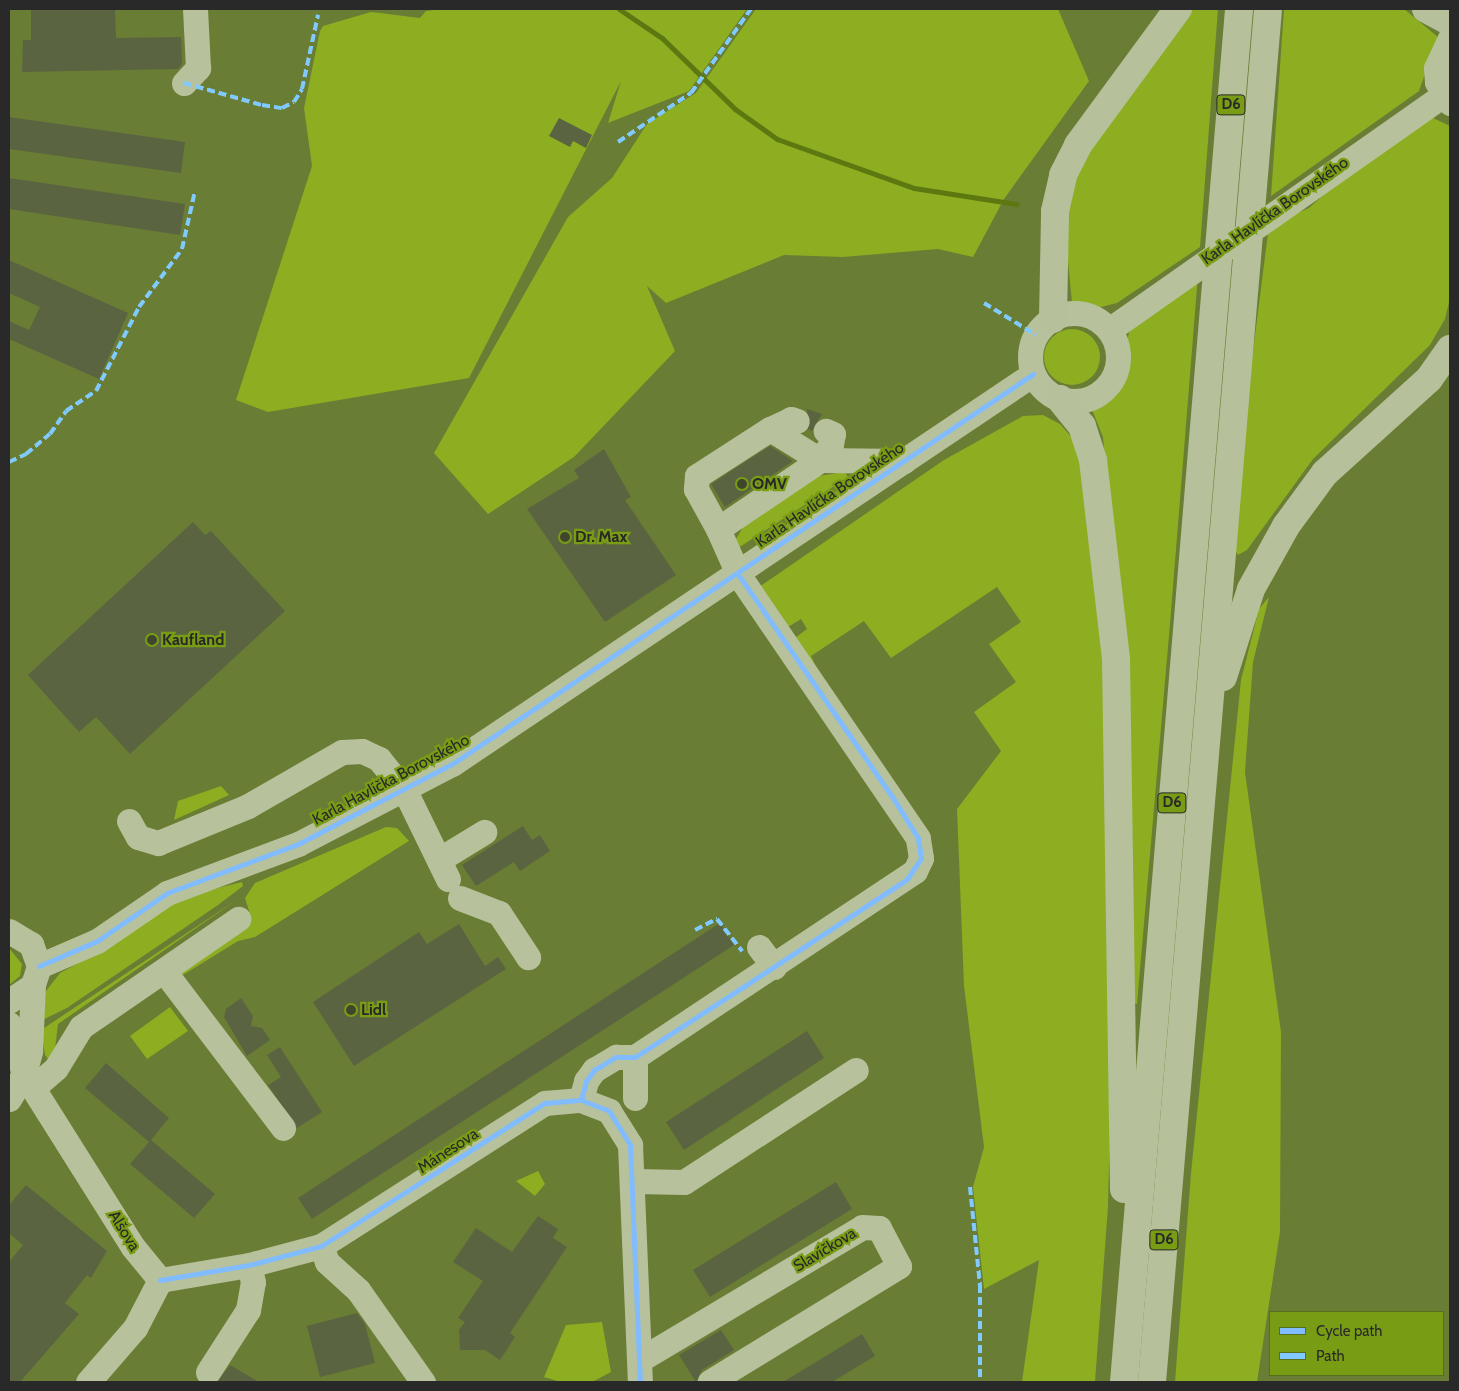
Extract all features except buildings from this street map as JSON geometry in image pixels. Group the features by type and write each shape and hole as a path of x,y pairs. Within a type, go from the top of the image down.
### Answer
{"highway":[{"path":"1053,319 1055,211 1063,175 1078,145 1178,9"},
{"name":"D6","path":"1124,1382 1128,1312 1240,9"},
{"name":"D6","path":"1152,1382 1208,724 1251,184 1268,9"},
{"path":"1426,9 1450,22"},
{"path":"1208,724 1250,589 1286,526 1325,473 1429,379 1450,349"},
{"path":"1060,399 1082,426 1093,460 1116,659 1128,1312"}],"street":[{"path":"184,83 198,68 195,9"},
{"path":"1447,99 1436,68 1450,38"},
{"name":"Karla Havlíčka Borovského","path":"1109,330 1447,99"},
{"path":"1083,314 1109,330 1118,350 1110,383 1082,401 1060,399 1044,389 1034,374 1033,342 1053,319 1083,314"},
{"name":"Karla Havlíčka Borovského","path":"9,1001 36,975 97,941 167,893 242,868 405,790 503,732 1034,374"},
{"path":"581,1100 586,1081 594,1070 616,1057 635,1056 764,973 914,871 921,847 791,633 738,574 718,529 696,489 697,476 770,429 791,419 797,421"},
{"path":"770,429 820,460 904,460"},
{"path":"718,529 820,460 831,444 833,434 826,431"},
{"path":"129,821 138,837 158,843 248,806 342,752 354,750 379,759 405,790 450,879 499,914 528,957"},
{"path":"450,879 484,832"},
{"path":"9,1099 28,1081 56,1068 81,1027 238,919"},
{"path":"9,931 31,944 36,975 28,1081"},
{"path":"759,947 764,973"},
{"path":"164,971 283,1128"},
{"name":"Alšova","path":"9,1024 28,1081 133,1247 160,1280"},
{"path":"635,1056 635,1098"},
{"path":"635,1180 684,1182 856,1070"},
{"name":"Mánesova","path":"160,1280 249,1265 321,1246 546,1103 581,1100 609,1111 621,1125 630,1145 635,1180 641,1371"},
{"name":"Slavíčkova","path":"641,1371 854,1232 878,1228 899,1266 710,1382"},
{"path":"321,1246 327,1262 358,1290 423,1382"},
{"path":"208,1372 248,1310 253,1282 249,1265"},
{"path":"88,1382 135,1328 160,1280"}],"green space":[{"path":"441,9 747,9 689,91 608,123 621,81 469,378 268,412 236,400 312,166 304,108 320,31 323,26 371,12 420,18 426,11"},
{"path":"756,9 1058,9 1089,81 1004,199 973,257 938,249 843,257 784,255 666,303 647,286 675,351 574,457 488,514 434,453 568,217 612,178 647,124 696,93"},
{"path":"1186,9 1218,9 1200,247 1117,303 1101,307 1072,303 1064,220 1070,180"},
{"path":"1284,9 1404,9 1438,37 1419,91 1271,196"},
{"path":"1433,118 1450,126 1450,298 1445,319 1430,345 1313,459 1247,550 1238,555 1235,550 1250,375 1269,225 1309,208 1360,162 1417,123"},
{"path":"1198,275 1137,1004 1131,1002 1117,616 1103,437 1091,407 1106,400 1118,386 1129,332 1143,312"},
{"path":"1072,329 1092,337 1100,357 1092,377 1072,385 1052,377 1044,357 1052,337"},
{"path":"1043,415 1060,424 1076,442 1088,502 1109,706 1112,1031 1108,1207 1095,1382 1022,1382 1039,1260 984,1289 973,1187 984,1147 964,986 957,809 1001,751 974,712 1016,682 989,644 1021,622 997,587 891,658 864,621 811,656 817,669 795,638 807,629 801,619 788,627 756,589 944,460 1023,416"},
{"path":"845,472 848,477 738,548 736,539 746,522 818,476"},
{"path":"1269,597 1253,662 1245,772 1281,1032 1280,1232 1257,1382 1175,1382 1191,1173 1241,680 1259,609"},
{"path":"221,786 229,795 174,820 178,801"},
{"path":"386,827 397,828 409,841 255,937 238,941 178,978 178,972 245,921 249,911 245,898 255,883"},
{"path":"242,882 243,886 218,905 67,1008 34,1024 39,1000 60,973 99,952 178,898"},
{"path":"238,899 58,1024 55,1049 48,1059 45,1055 41,1030"},
{"path":"9,948 22,964 20,976 9,985"},
{"path":"170,1007 188,1031 147,1059 130,1036"},
{"path":"538,1171 545,1184 535,1196 516,1181"},
{"path":"602,1322 611,1372 592,1382 561,1382 544,1377 566,1325"}],"waterway":[{"path":"619,9 662,38 735,109 777,139 914,188 1017,204"}],"marked path":[{"path":"618,142 691,93 751,9"},
{"path":"184,83 262,105 282,108 294,102 302,89 318,15"},
{"path":"9,462 26,454 50,434 66,411 96,391 139,307 182,249 195,191"},
{"path":"984,303 1036,335"},
{"path":"695,930 717,919 742,951"},
{"path":"970,1187 980,1285 980,1382"}],"cycle path":[{"path":"39,966 97,941 167,893 298,844 452,764 1033,374"},
{"path":"581,1100 586,1081 594,1070 616,1057 635,1057 907,879 921,858 918,838 893,798 738,574"},
{"path":"160,1280 249,1265 321,1246 545,1103 581,1100 609,1111 630,1145 640,1382"}],"place":[{"name":"OMV","path":"742,484"},
{"name":"Dr. Max","path":"565,537"},
{"name":"Kaufland","path":"152,640"},
{"name":"Lidl","path":"351,1010"}]}
